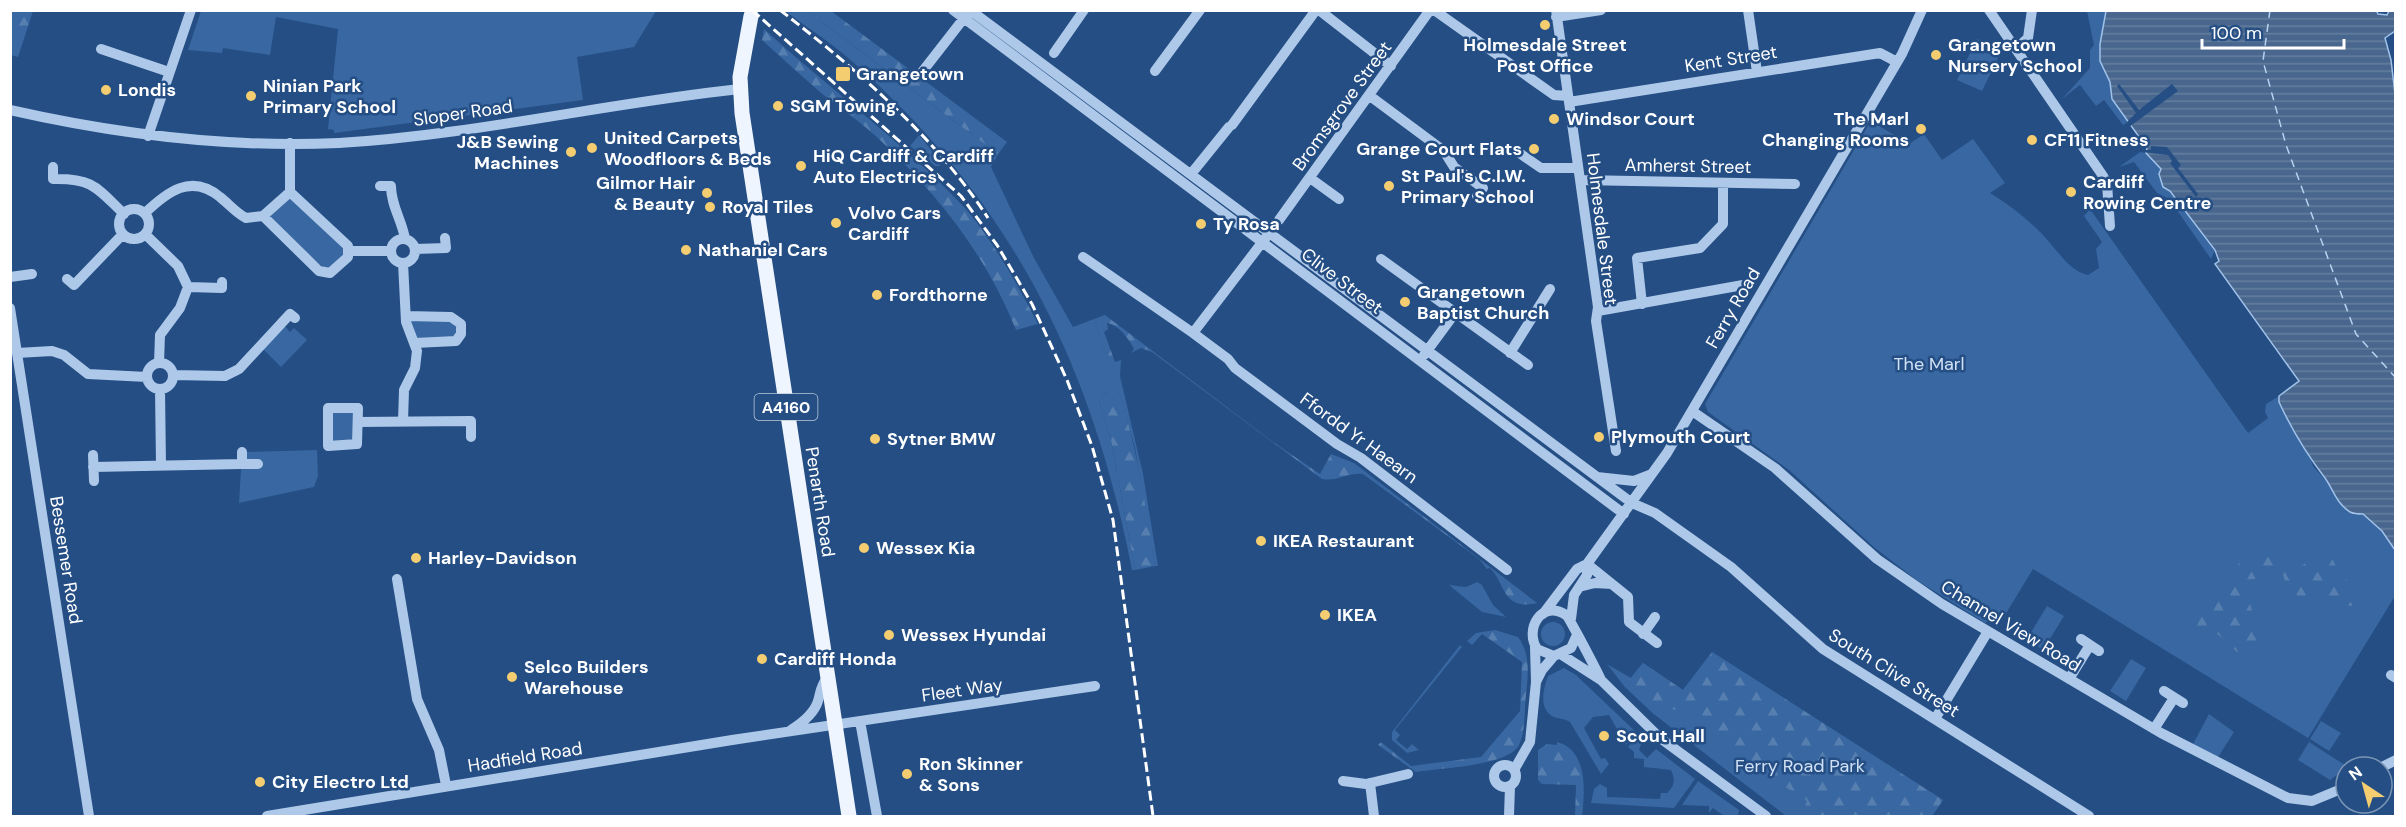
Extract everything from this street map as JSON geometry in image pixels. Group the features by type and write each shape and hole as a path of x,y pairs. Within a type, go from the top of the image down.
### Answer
{"main road":[{"name":"Penarth Road","path":"751,16 740,89 769,301 849,816"}],"street":[{"path":"148,136 191,10"},
{"name":"Clive Street","path":"954,10 968,13 1191,174 1266,238 1427,351 1632,503"},
{"path":"1054,53 1083,10"},
{"path":"1155,71 1200,10"},
{"path":"1191,174 1318,10 1391,66"},
{"path":"1432,10 1554,95 1568,99"},
{"name":"Bromsgrove Street","path":"1279,220 1432,10"},
{"path":"1556,14 1601,10"},
{"path":"1748,10 1757,72"},
{"name":"Ferry Road","path":"1766,816 1660,738 1601,680 1558,656 1543,654 1535,647 1531,635 1532,626 1577,569 1587,564 1652,474 1692,411 1897,62 1922,10"},
{"path":"1989,10 2103,176 2107,184 2110,226"},
{"path":"2016,49 2028,38 2032,10"},
{"path":"922,72 968,13"},
{"name":"Clive Street","path":"968,13 1266,238 1420,361 1624,514"},
{"name":"Holmesdale Street","path":"1556,14 1598,311 1596,321 1616,451"},
{"path":"101,49 169,72"},
{"name":"Kent Street","path":"1568,99 1880,53 1897,62"},
{"name":"Sloper Road","path":"10,110 58,121 148,136 338,143 472,129 740,89"},
{"path":"1370,96 1444,151 1454,167 1483,188 1478,196"},
{"path":"290,143 290,192 344,242 350,251"},
{"path":"1515,150 1541,168 1578,168"},
{"path":"53,167 53,179 76,178 89,182 123,214"},
{"path":"1310,178 1339,199"},
{"name":"Amherst Street","path":"1580,180 1795,184"},
{"path":"1642,304 1637,258 1700,248 1723,224 1723,184"},
{"path":"145,213 168,192 195,185 217,195 246,218 263,216 290,192"},
{"path":"380,186 391,186 391,201 401,219 405,239"},
{"path":"135,209 145,213 149,224 145,234 136,239 123,234 119,225 123,214 135,209"},
{"path":"263,216 325,273 330,273 341,265 350,251"},
{"path":"67,279 74,285 123,234"},
{"path":"145,234 178,266 188,287 180,308 160,335 159,363"},
{"path":"415,249 446,248 445,238"},
{"path":"1193,333 1266,238"},
{"path":"405,239 411,242 415,249 412,259 403,263 394,259 391,251 394,244 405,239"},
{"path":"350,251 391,251"},
{"name":"Ffordd Yr Haearn","path":"1083,257 1193,333 1228,359 1235,368 1337,444 1361,458 1507,570"},
{"path":"1381,260 1528,365"},
{"path":"403,263 406,316 415,343 417,358 404,390 403,421"},
{"path":"10,277 32,274"},
{"path":"188,287 222,288 222,282"},
{"path":"1598,311 1743,285"},
{"path":"1510,353 1551,289"},
{"name":"Bessemer Road","path":"10,308 89,816"},
{"path":"1420,361 1455,313"},
{"path":"173,375 225,376 238,369 290,314 295,318"},
{"path":"406,316 452,317 461,324 461,334 456,341 415,343"},
{"path":"282,323 290,332"},
{"path":"17,353 52,351 64,355 88,374 147,377"},
{"path":"159,363 168,365 173,375 171,383 160,388 152,385 147,377 150,369 159,363"},
{"path":"160,388 161,465"},
{"path":"328,408 358,408 358,422 357,444 328,446 328,408"},
{"name":"Channel View Road","path":"1692,411 1775,468 1890,568 1988,633 2154,729 2288,798 2312,801 2334,793"},
{"path":"358,422 471,421 471,437"},
{"path":"242,452 242,464"},
{"path":"94,481 93,461 161,465 258,464"},
{"name":"Clive Street","path":"1597,477 1628,481 1652,474"},
{"name":"South Clive Street","path":"1632,503 1655,513 1731,567 1823,650 2089,816"},
{"path":"1587,564 1628,597 1627,619 1657,643"},
{"name":"Ferry Road","path":"1587,564 1587,575 1574,595 1571,619 1576,637 1597,669 1601,680"},
{"path":"397,579 417,699 439,750 446,786"},
{"path":"1579,587 1595,583 1612,584"},
{"path":"1543,614 1557,611 1571,619"},
{"path":"1643,634 1655,617"},
{"path":"1935,719 1988,633"},
{"path":"1536,682 1542,670 1571,648 1576,637"},
{"path":"2069,679 2090,645"},
{"path":"1509,816 1510,786 1515,781 1514,770 1530,742 1536,682 1535,647"},
{"name":"Hadfield Road","path":"788,731 812,712 818,702 820,687 827,678"},
{"name":"Fleet Way","path":"834,725 1095,686"},
{"path":"2154,729 2178,700 2164,691"},
{"path":"860,721 877,816"},
{"name":"Hadfield Road","path":"267,816 292,815 446,786 834,725"},
{"path":"1510,786 1499,785 1494,774 1502,766 1514,770"},
{"path":"1343,781 1370,783 1408,774"},
{"path":"1370,783 1374,816"}],"green space":[{"path":"11,10 33,11 18,57 11,55"},
{"path":"201,10 656,11 634,47 577,57 583,100 334,133 334,130 328,129 338,29 276,17 270,55 223,48 222,53 188,50"},
{"path":"785,11 807,11 998,154 991,167 1034,258 1073,327 1094,319 1115,379 1120,376 1143,474 1158,566 1155,566 1135,448 1119,391 1108,391 1099,402 1111,440 1135,570 1132,570 1115,495 1094,424 1068,356 1037,292 1001,230 958,172 910,116 846,56"},
{"path":"807,11 831,11 1007,142 998,154"},
{"path":"2087,11 2106,11 2100,44 2100,61 2110,82 2112,99 2128,122 2123,125 2104,100 2096,106 2080,85 2062,99 2090,68 2090,50 2094,45"},
{"path":"764,29 890,137 962,205 993,246 1038,324 1016,330 1004,303 975,252 941,205 874,134 820,92 762,40"},
{"path":"1977,39 2002,50 1982,91 1957,80"},
{"name":"The Marl","path":"1871,121 1909,144 1924,134 1942,160 1973,139 2005,183 1990,193 2028,220 2074,268 2088,275 2099,268 2096,249 2102,242 2084,216 2090,209 2248,433 2268,418 2265,412 2266,404 2279,396 2284,413 2309,453 2313,466 2329,484 2382,531 2396,550 2395,596 2308,738 2033,569 2005,615 1985,623 1918,581 1875,548 1789,470 1708,412 1705,404"},
{"path":"919,135 940,161 940,166 935,166 910,146"},
{"path":"2140,152 2146,153 2161,169 2163,187 2170,191 2215,250 2211,259 2169,199 2157,193 2134,162 2119,167"},
{"path":"290,192 350,251 330,273 263,216"},
{"path":"1105,315 1273,442 1320,474 1331,454 1354,463 1537,603 1517,603 1511,600 1490,568 1487,569 1479,559 1363,474 1322,479 1152,352 1141,348 1131,353 1134,349 1126,337 1116,326 1107,323 1108,329 1104,332 1115,362 1121,360 1120,376 1115,380 1094,319"},
{"path":"406,316 455,318 459,338 415,343"},
{"path":"282,323 290,332 294,328 307,340 281,367 260,346"},
{"path":"1108,391 1119,391 1131,434 1155,566 1135,570 1111,440 1099,402"},
{"path":"328,408 358,408 357,444 328,446"},
{"path":"317,450 318,476 314,487 239,503 242,452"},
{"path":"2322,551 2330,555 2341,575 2357,589 2359,600 2351,606 2335,604 2321,590 2307,599 2303,598 2291,591 2286,583 2283,574 2285,572 2301,566"},
{"path":"2268,552 2284,555 2287,560 2284,565 2268,576 2243,579 2238,563"},
{"path":"1477,582 1482,585 1493,605 1506,617 1482,612 1449,585 1466,587"},
{"path":"2239,586 2245,589 2260,634 2257,642 2243,653 2237,652 2219,635 2192,624 2215,592"},
{"path":"2047,606 2064,616 2043,650 2027,639"},
{"path":"1553,622 1558,623 1564,629 1564,639 1558,645 1553,646 1548,645 1542,639 1541,634 1542,629 1548,623"},
{"path":"1495,630 1518,637 1527,658 1524,727 1519,745 1513,752 1488,762 1416,772 1378,745 1381,742 1411,766 1481,757 1520,711 1522,662 1482,634 1472,645 1467,641 1476,633"},
{"path":"1460,645 1462,647 1395,730 1400,735 1396,740 1407,749 1412,744 1419,750 1407,753 1392,740 1392,732"},
{"name":"Ferry Road Park","path":"1712,652 1943,800 1932,816 1786,816 1655,715 1624,686 1607,664 1631,678 1643,663 1683,690"},
{"name":"Ferry Road Park","path":"1712,652 1943,800 1932,816 1853,816 1837,812 1832,816 1799,816 1807,802 1804,797 1740,764 1717,735 1686,713 1672,709 1655,715 1624,686 1643,663 1683,690"},
{"path":"2131,659 2146,668 2126,701 2110,691"},
{"path":"1564,668 1576,675 1636,732 1626,745 1609,715 1593,717 1584,728 1601,759 1605,758 1609,764 1601,774 1570,722 1552,716 1545,708 1543,697 1548,676"},
{"path":"2209,714 2234,732 2215,762 2191,748"},
{"path":"2321,721 2341,733 2329,751 2310,739"},
{"path":"1638,735 1643,739 1639,750 1647,758 1656,749 1695,779 1674,808 1591,803 1594,789 1600,784 1607,788 1607,797 1660,799 1661,793 1667,793 1672,788 1674,779 1671,770 1644,767 1644,759 1634,758 1634,752 1628,747"},
{"path":"1557,742 1567,746 1579,763 1584,784 1582,816 1575,816 1576,785 1542,784 1538,780 1538,750 1547,744 1557,745"},
{"path":"2309,742 2334,758 2334,777 2330,780 2298,760"},
{"path":"1698,781 1739,810 1738,816 1724,816 1713,808 1709,813 1709,806 1682,805"}],"shaded area":[{"path":"2376,10 2378,14 2387,15 2389,11 2395,11 2395,31 2385,38 2391,60 2396,103 2395,550 2382,531 2363,514 2350,512 2341,504 2300,442 2279,402 2279,396 2299,381 2215,264 2219,261 2215,250 2170,191 2163,187 2159,174 2161,169 2146,153 2147,148 2112,99 2110,82 2100,61 2100,44 2106,11"}],"pier":[{"path":"2119,84 2139,110 2172,84 2178,91 2129,127 2126,123 2136,113 2117,86"},
{"path":"2151,146 2167,147 2181,165 2178,168 2198,194 2196,197 2170,163 2172,161 2168,155 2143,152 2143,150 2151,150"}],"ferry route":[{"path":"2270,10 2263,61 2286,145 2356,334 2396,378"}],"railway":[{"path":"752,10 961,196 997,245 1032,304 1067,380 1092,446 1113,520 1153,816"},
{"path":"780,10 893,106 944,159 988,218"}],"place":[{"name":"Holmesdale Street Post Office","path":"1545,25"},
{"name":"Grangetown Nursery School","path":"1936,55"},
{"name":"Grangetown","path":"843,74"},
{"name":"Londis","path":"106,90"},
{"name":"Ninian Park Primary School","path":"251,96"},
{"name":"SGM Towing","path":"778,106"},
{"name":"Windsor Court","path":"1554,119"},
{"name":"The Marl Changing Rooms","path":"1921,129"},
{"name":"CF11 Fitness","path":"2032,140"},
{"name":"United Carpets Woodfloors & Beds","path":"592,148"},
{"name":"Grange Court Flats","path":"1534,149"},
{"name":"J&B Sewing Machines","path":"571,152"},
{"name":"HiQ Cardiff & Cardiff Auto Electrics","path":"801,166"},
{"name":"St Paul's C.I.W. Primary School","path":"1389,186"},
{"name":"Cardiff Rowing Centre","path":"2071,192"},
{"name":"Gilmor Hair & Beauty","path":"707,193"},
{"name":"Royal Tiles","path":"710,207"},
{"name":"Volvo Cars Cardiff","path":"836,223"},
{"name":"Ty Rosa","path":"1201,224"},
{"name":"Nathaniel Cars","path":"686,250"},
{"name":"Fordthorne","path":"877,295"},
{"name":"Grangetown Baptist Church","path":"1405,302"},
{"name":"Plymouth Court","path":"1599,437"},
{"name":"Sytner BMW","path":"875,439"},
{"name":"IKEA Restaurant","path":"1261,541"},
{"name":"Wessex Kia","path":"864,548"},
{"name":"Harley-Davidson","path":"416,558"},
{"name":"IKEA","path":"1325,615"},
{"name":"Wessex Hyundai","path":"889,635"},
{"name":"Cardiff Honda","path":"762,659"},
{"name":"Selco Builders Warehouse","path":"512,677"},
{"name":"Scout Hall","path":"1604,736"},
{"name":"Ron Skinner & Sons","path":"907,774"},
{"name":"City Electro Ltd","path":"260,782"}]}
